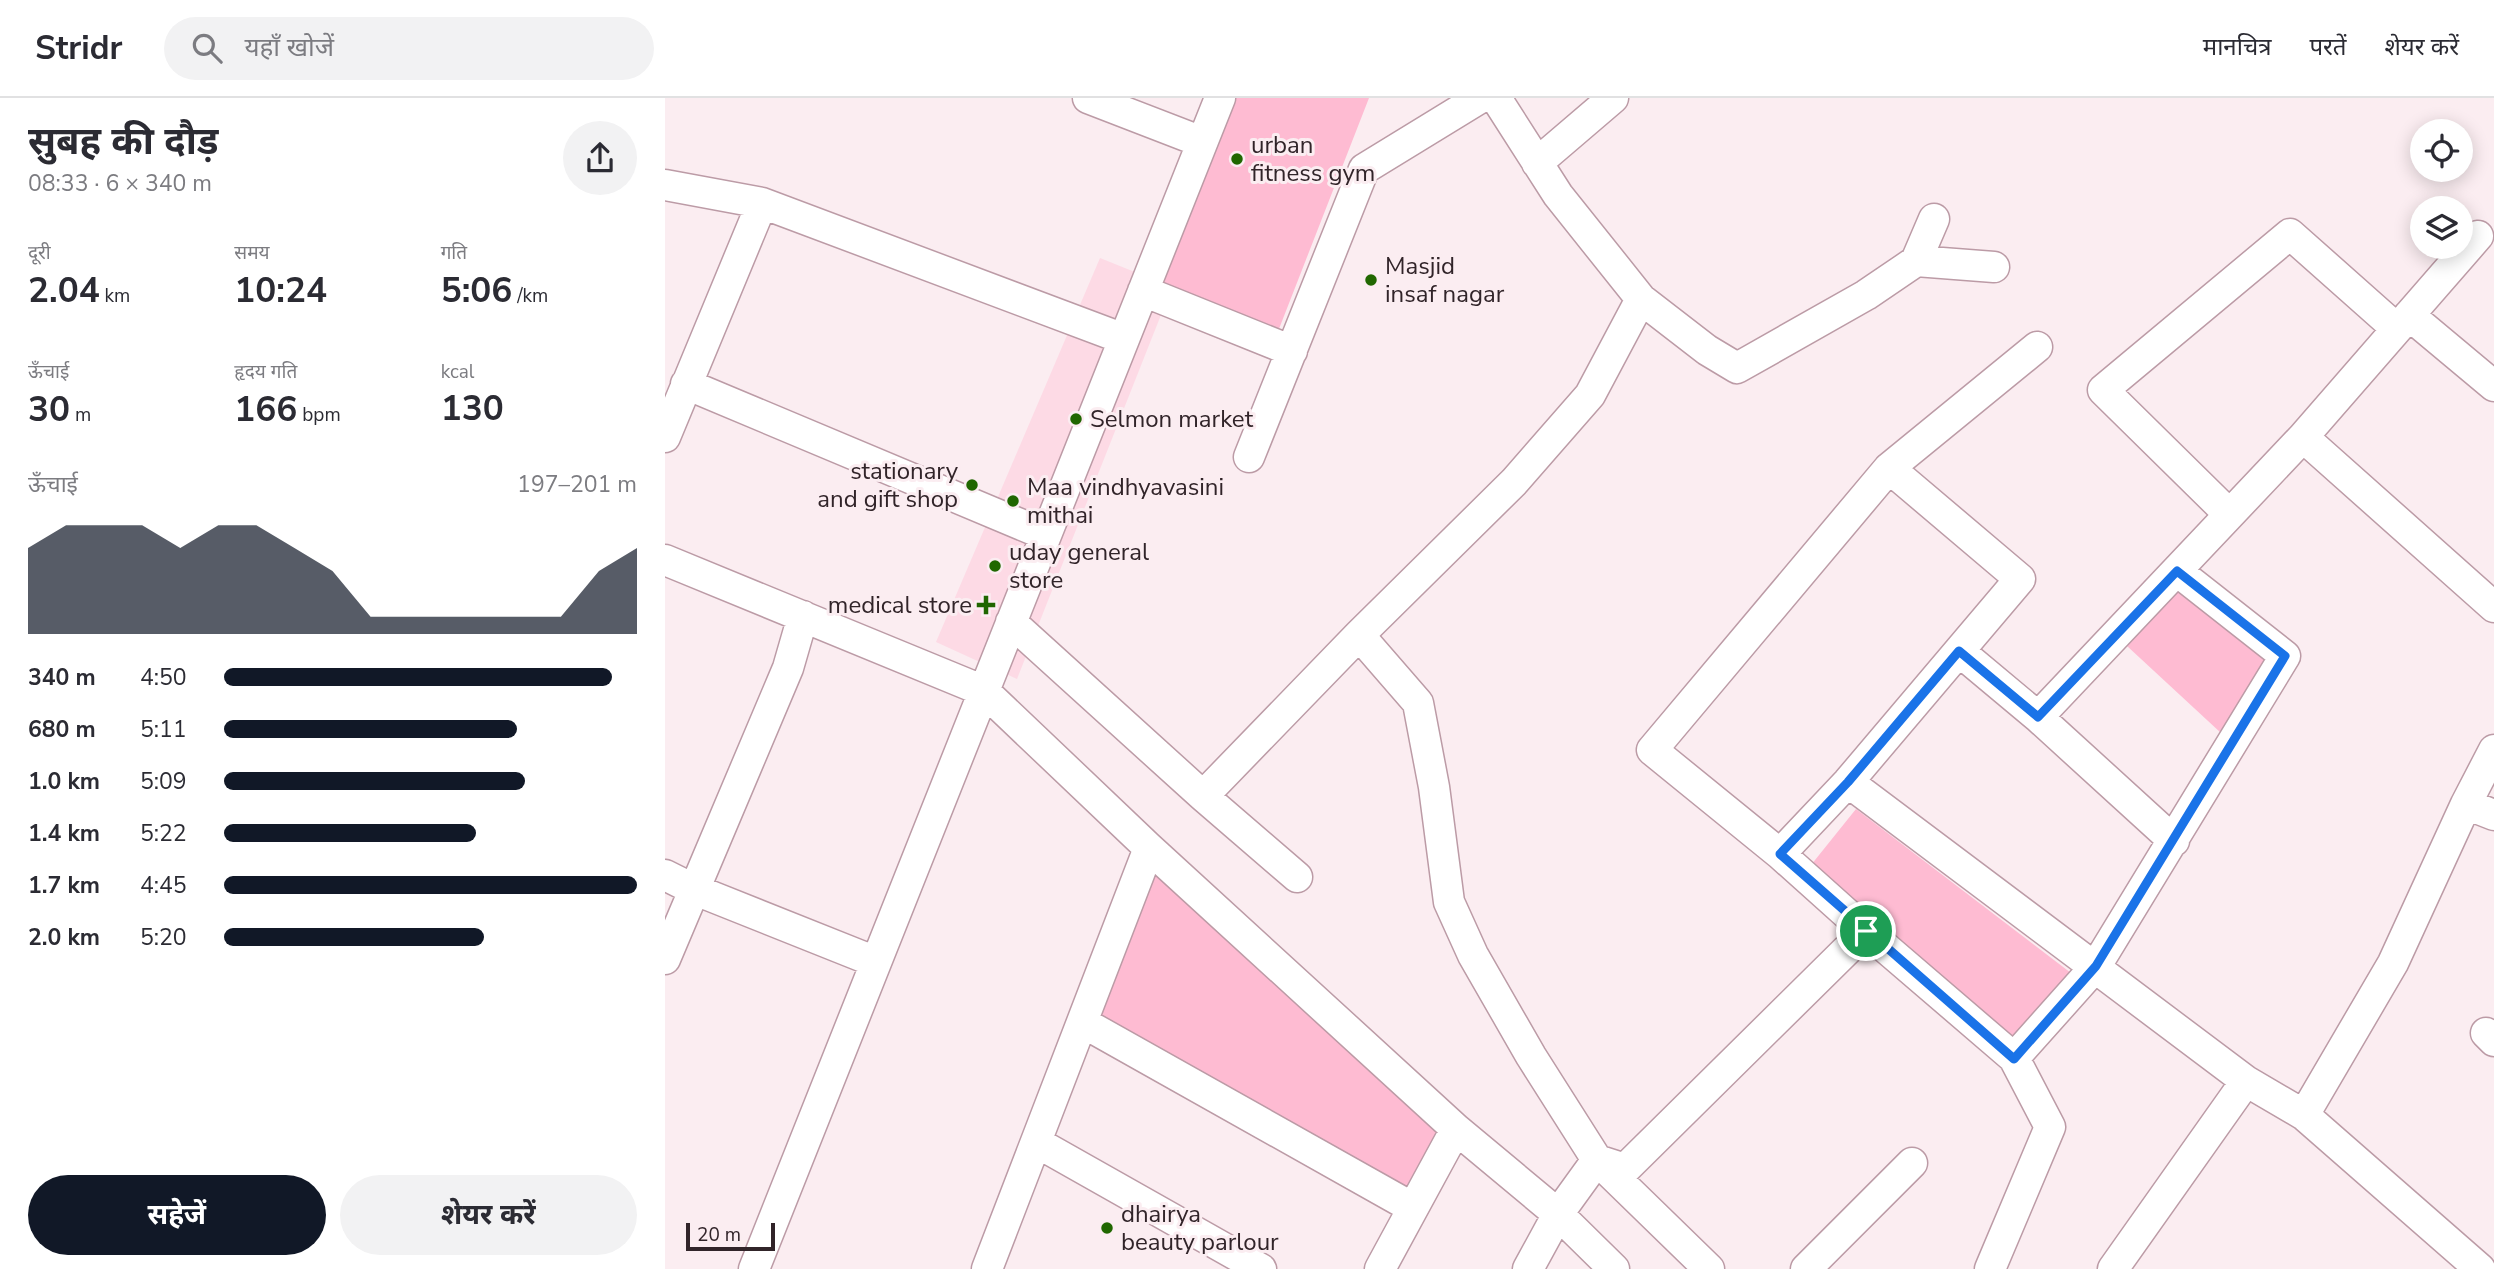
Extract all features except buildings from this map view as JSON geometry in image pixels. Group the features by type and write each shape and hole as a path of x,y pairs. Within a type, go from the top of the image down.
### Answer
{"street":[{"path":"1088,98 1202,142"},
{"path":"754,1269 1220,98"},
{"path":"1248,457 1364,169 1480,98"},
{"path":"1496,98 1558,195 1641,299 1707,350 1737,368 1866,295 1916,261 1934,219"},
{"path":"1537,163 1613,98"},
{"path":"665,185 762,204 1124,339"},
{"path":"665,437 762,204"},
{"path":"2229,514 2103,390 2290,234 2403,322 2494,386"},
{"path":"2038,717 2303,437 2478,236"},
{"path":"1916,261 1994,267"},
{"path":"1143,291 1292,351"},
{"path":"1203,796 1514,482 1590,395 1641,299"},
{"path":"1990,1269 2050,1127 2014,1059 1780,854 1652,750 1889,468 2037,347"},
{"path":"686,384 1046,535"},
{"path":"2303,437 2494,607"},
{"path":"1780,854 1848,782 2019,579 1889,468"},
{"path":"665,561 984,691 1149,848 1457,1129 1558,1214 1614,1269"},
{"path":"2014,1059 2096,966 2285,656 2177,571"},
{"path":"665,959 788,668 803,616"},
{"path":"1011,622 1297,877"},
{"path":"1360,635 1417,703 1434,787 1449,902 1473,955 1531,1056 1597,1160 1709,1269"},
{"path":"1959,651 2038,717 2174,841"},
{"path":"2304,1115 2393,963 2466,804 2494,750"},
{"path":"1848,782 2246,1081 2304,1115 2449,1259 2480,1269"},
{"path":"2466,804 2494,815"},
{"path":"996,1265 1036,1142 1149,848"},
{"path":"665,875 693,889 876,962"},
{"path":"1597,1160 1625,1169 1866,931"},
{"path":"1082,1022 1413,1208"},
{"path":"2113,1269 2246,1081"},
{"path":"1380,1269 1457,1129"},
{"path":"1036,1142 1261,1269"},
{"path":"1528,1269 1558,1214 1597,1160"},
{"path":"1806,1269 1912,1163"}],"shaded area":[{"path":"1229,98 1369,98 1277,334 1159,281"},
{"name":"Selmon market","path":"1100,258 1172,287 1017,679 936,642"},
{"path":"2177,586 2273,662 2221,733 2127,646"},
{"path":"1856,809 2071,973 2010,1042 1807,870"},
{"path":"1157,869 1454,1133 1410,1195 1097,1020"}],"place":[{"name":"urban fitness gym","path":"1237,159"},
{"name":"Masjid insaf nagar","path":"1371,280"},
{"name":"Selmon market","path":"1076,419"},
{"name":"stationary and gift shop","path":"972,485"},
{"name":"Maa vindhyavasini mithai","path":"1013,501"},
{"name":"uday general store","path":"995,566"},
{"name":"medical store","path":"986,605"},
{"name":"dhairya beauty parlour","path":"1107,1228"}],"route":[{"path":"2177,571 2285,656 2096,966 2014,1059 1866,931 1780,854 1848,782 1959,651 2038,717 2177,571"}]}
